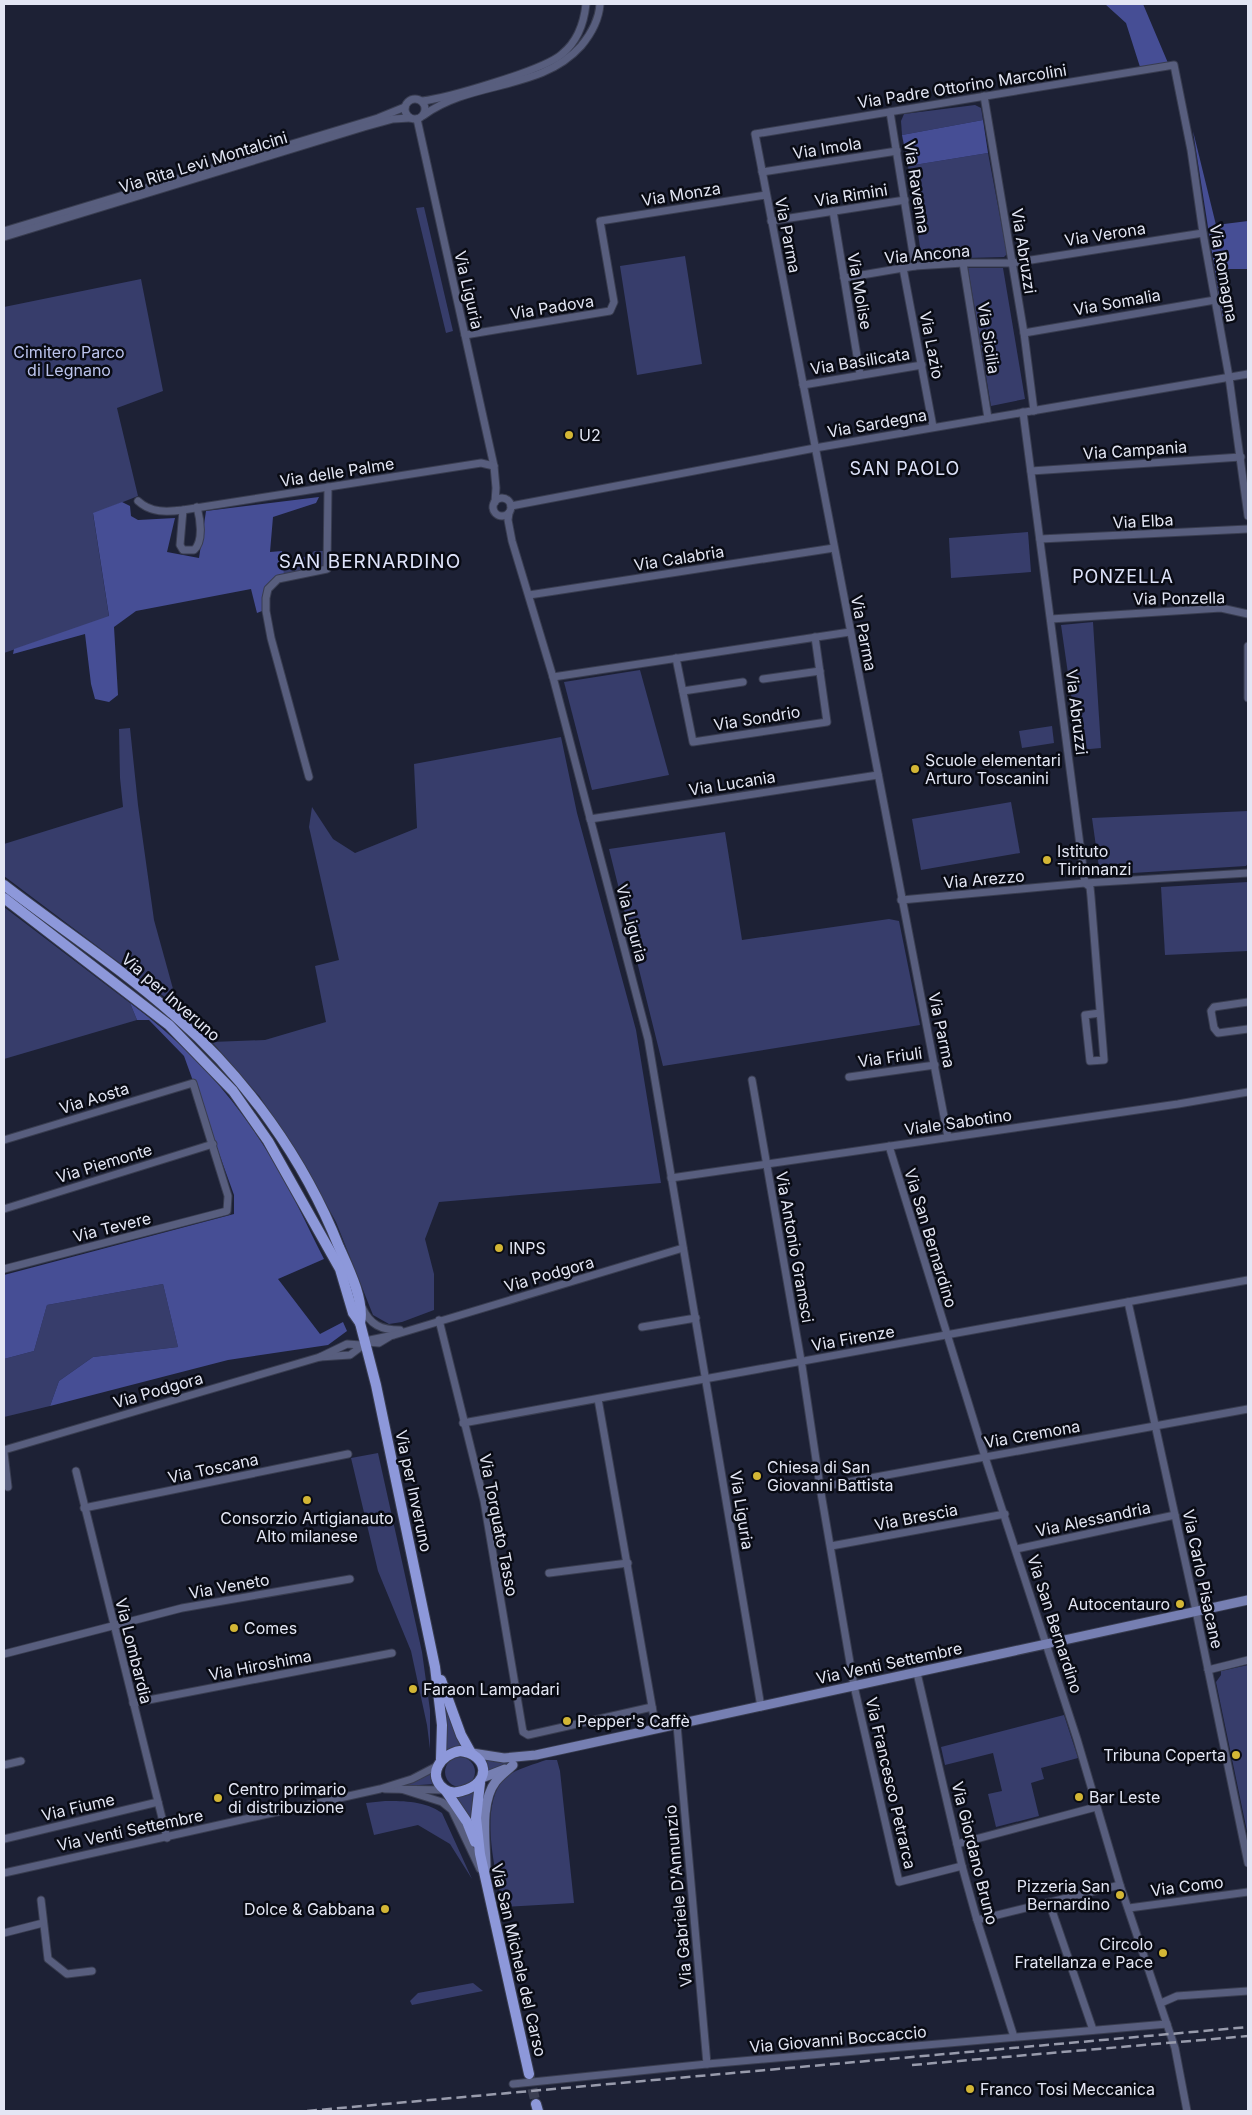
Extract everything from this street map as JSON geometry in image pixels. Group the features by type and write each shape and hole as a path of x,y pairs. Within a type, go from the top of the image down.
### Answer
{"main road":[{"name":"Via per Inveruno","path":"4,885 158,1002 194,1033 242,1084 283,1141 319,1200 352,1277 360,1304 360,1323"},
{"name":"Via per Inveruno","path":"4,898 169,1025 233,1091 268,1141 340,1269 353,1313 360,1323 376,1385 436,1667 442,1725 439,1762"},
{"name":"Via per Inveruno","path":"436,1667 461,1735 472,1753"},
{"path":"455,1752 472,1753 481,1763 481,1781 476,1818 480,1854 467,1822 437,1779 439,1762 455,1752"},
{"path":"445,1790 458,1793 469,1790 481,1781"},
{"name":"Via San Michele del Carso","path":"480,1854 529,2074"}],"street":[{"path":"586,4 584,17 576,39 562,54 550,62 494,82 437,98 422,101 410,100 405,107 406,112 414,119 448,102 556,68 568,60 587,39 595,24 600,4"},
{"name":"Via Padre Ottorino Marcolini","path":"754,134 1174,65"},
{"name":"Via Romagna","path":"1174,65 1191,150 1203,233 1228,374 1248,516"},
{"name":"Via Abruzzi","path":"984,96 1024,333 1034,411"},
{"path":"422,101 425,108 424,115"},
{"name":"Via Rita Levi Montalcini","path":"4,231 378,118 405,107"},
{"name":"Via Ravenna","path":"890,112 915,266"},
{"name":"Via Rita Levi Montalcini","path":"4,237 364,127 393,119 414,119"},
{"name":"Via Liguria","path":"414,119 494,466 496,479 493,510 499,516 512,542"},
{"name":"Via Parma","path":"754,134 948,1137"},
{"name":"Via Imola","path":"762,172 897,151"},
{"name":"Via Monza","path":"600,221 766,195"},
{"name":"Via Rimini","path":"771,221 905,200"},
{"name":"Via Molise","path":"833,212 860,374"},
{"name":"Via Padova","path":"465,335 610,311 614,302 600,221"},
{"name":"Via Verona","path":"1012,263 1203,233"},
{"name":"Via Ancona","path":"844,278 915,266 963,263 1012,263"},
{"name":"Via Sicilia","path":"963,263 988,418"},
{"name":"Via Lazio","path":"903,268 933,427"},
{"name":"Via Somalia","path":"1024,333 1215,300"},
{"name":"Via Basilicata","path":"803,385 922,365"},
{"name":"Via Sardegna","path":"510,510 815,448 1034,411 1228,374 1248,374"},
{"name":"Via Abruzzi","path":"1023,412 1085,883 1090,887 1104,1060 1090,1061 1084,1015 1100,1013"},
{"name":"Via Campania","path":"1031,471 1241,457"},
{"name":"Via delle Palme","path":"138,501 152,510 164,512 481,463 494,466"},
{"name":"Via Liguria","path":"494,466 504,498 509,501 508,520 512,542 553,678 648,1039 761,1707"},
{"path":"308,777 271,638 266,611 266,598 272,582 278,579 327,569 328,487"},
{"path":"495,502 504,498"},
{"path":"183,510 180,545 183,550 194,550 198,544 200,522 197,507"},
{"path":"499,516 505,516 510,510"},
{"name":"Via Elba","path":"1040,539 1248,529"},
{"name":"Via Calabria","path":"529,595 834,548"},
{"name":"Via Ponzella","path":"1051,620 1220,608 1248,614"},
{"path":"553,678 850,632"},
{"name":"Via Sondrio","path":"676,658 694,742 827,722 815,637"},
{"path":"1248,646 1248,698"},
{"path":"763,679 820,671"},
{"path":"683,691 743,682"},
{"name":"Via Lucania","path":"590,819 878,775"},
{"name":"Via Arezzo","path":"902,900 1085,883 1248,873"},
{"path":"1248,1002 1214,1007 1211,1010 1214,1028 1218,1033 1248,1029"},
{"name":"Via Friuli","path":"849,1076 935,1065"},
{"name":"Via Antonio Gramsci","path":"752,1080 801,1361 854,1686"},
{"name":"Via Aosta","path":"4,1140 193,1083 213,1144"},
{"name":"Viale Sabotino","path":"671,1178 1178,1104 1248,1092"},
{"name":"Via Piemonte","path":"4,1209 213,1144"},
{"name":"Via Tevere","path":"4,1269 227,1211 228,1196 213,1144"},
{"name":"Via San Bernardino","path":"889,1146 985,1457 1047,1644 1120,1885 1161,2003 1179,2066 1187,2111"},
{"name":"Via Podgora","path":"4,1452 320,1357 347,1344 365,1343 683,1248"},
{"name":"Via Firenze","path":"463,1423 1248,1280"},
{"name":"Via Carlo Pisacane","path":"1128,1302 1196,1612 1248,1863"},
{"path":"360,1304 372,1324 380,1328 408,1330"},
{"path":"642,1327 696,1318"},
{"name":"Via Torquato Tasso","path":"439,1320 463,1423 484,1500 523,1732 528,1735 652,1707"},
{"name":"Via Podgora","path":"320,1357 350,1355 365,1343"},
{"path":"598,1399 656,1729"},
{"name":"Via Cremona","path":"821,1486 1248,1409"},
{"path":"4,1452 8,1487"},
{"name":"Via Toscana","path":"84,1508 348,1454"},
{"name":"Via Lombardia","path":"76,1471 167,1838"},
{"name":"Via Brescia","path":"831,1546 1005,1514"},
{"name":"Via Alessandria","path":"1016,1549 1175,1515"},
{"path":"549,1573 628,1563"},
{"name":"Via Veneto","path":"4,1654 182,1608 350,1579"},
{"name":"Via Venti Settembre","path":"472,1753 504,1758 536,1755 1248,1600"},
{"name":"Via Hiroshima","path":"133,1703 392,1653"},
{"path":"1208,1670 1248,1660"},
{"name":"Via Giordano Bruno","path":"917,1673 976,1920 1014,2037"},
{"name":"Via Francesco Petrarca","path":"854,1686 900,1882 962,1866"},
{"name":"Via Gabriele D'Annunzio","path":"677,1725 708,2064"},
{"name":"Via Venti Settembre","path":"481,1781 536,1755"},
{"path":"4,1765 22,1761"},
{"name":"Via Venti Settembre","path":"4,1873 380,1789 412,1779 439,1762"},
{"path":"486,1881 485,1819 488,1798 496,1781 513,1765"},
{"name":"Via Venti Settembre","path":"380,1789 445,1790"},
{"path":"400,1789 442,1802 452,1810 486,1881"},
{"name":"Via Fiume","path":"4,1839 158,1802"},
{"path":"957,1844 1096,1807"},
{"path":"976,1920 1120,1885"},
{"name":"Via Como","path":"1129,1908 1248,1892"},
{"path":"41,1900 48,1959 67,1974 92,1971"},
{"path":"1049,1902 1092,2030"},
{"path":"4,1933 43,1923"},
{"path":"1161,2003 1177,1996 1248,1991"},
{"name":"Via Giovanni Boccaccio","path":"513,2084 708,2064 1167,2024"}],"green space":[{"path":"975,105 981,108 983,120 902,135 901,121 904,114"},
{"path":"988,153 1007,254 1004,257 928,259 921,254 908,166"},
{"path":"424,207 453,331 446,333 416,208"},
{"path":"685,256 702,364 637,375 620,266"},
{"path":"968,268 1003,268 1025,399 991,406"},
{"name":"Cimitero Parco di Legnano","path":"141,279 163,391 117,408 138,496 93,514 109,617 4,653 4,307"},
{"path":"1028,532 1031,572 951,578 949,538"},
{"path":"314,551 327,551 327,566 284,574 283,565 292,564 298,558 310,556"},
{"path":"1093,622 1101,748 1079,750 1061,625"},
{"path":"640,670 669,775 592,790 564,682"},
{"path":"1052,726 1054,743 1022,748 1019,731"},
{"path":"130,728 138,805 154,920 178,1007 4,876 4,844 123,807 120,778 119,729"},
{"path":"561,737 577,813 636,1030 661,1183 439,1202 425,1239 434,1274 434,1310 402,1322 389,1324 373,1315 336,1222 304,1165 260,1097 212,1042 265,1040 326,1022 315,966 339,960 309,827 312,807 333,839 355,853 417,828 414,764"},
{"path":"1011,802 1020,853 921,870 912,819"},
{"path":"1248,811 1248,863 1246,866 1100,875 1092,818"},
{"path":"725,832 742,940 889,919 899,921 920,1025 663,1066 609,849"},
{"path":"1248,882 1248,951 1165,955 1161,887"},
{"path":"4,907 130,1003 137,1020 4,1059"},
{"path":"163,1284 178,1347 93,1357 59,1381 50,1406 4,1417 4,1359 34,1351 47,1305"},
{"path":"378,1453 422,1652 430,1710 430,1749 427,1725 411,1651 378,1571 351,1458"},
{"path":"1248,1665 1248,1836 1216,1682 1221,1675 1221,1671"},
{"path":"442,1698 463,1747 454,1747 446,1750"},
{"path":"1064,1715 1078,1758 1041,1768 1044,1779 1031,1783 1039,1816 996,1827 988,1794 1002,1791 993,1753 945,1765 941,1747"},
{"path":"460,1757 470,1762 475,1772 470,1782 460,1787 450,1782 445,1772 450,1762"},
{"path":"483,1759 516,1760 487,1773"},
{"path":"546,1760 557,1760 560,1771 574,1903 503,1907 491,1841 490,1823 496,1791 504,1779 512,1773"},
{"path":"433,1773 435,1784 404,1786"},
{"path":"475,1792 473,1819 470,1820 456,1797"},
{"path":"385,1801 422,1804 442,1813 472,1879 450,1844 418,1825 374,1835 366,1803"},
{"path":"473,1983 483,1991 412,2005 410,2001 418,1993"}],"shaded area":[{"path":"1105,4 1143,4 1168,63 1140,67 1126,23"},
{"path":"983,120 988,153 908,166 902,135"},
{"path":"1193,131 1216,225 1248,221 1248,269 1225,269 1231,312 1222,317"},
{"path":"319,497 316,503 273,517 270,552 282,551 284,574 272,580 266,588 262,611 257,613 251,589 136,611 114,627 118,695 109,702 95,699 91,684 85,634 13,654 14,649 109,616 93,513 122,502 130,506 131,516 138,520 175,518 167,552 199,558 206,511"},
{"path":"130,1003 189,1053 224,1091 255,1132 284,1179 324,1259 278,1279 320,1334 343,1322 347,1331 328,1345 228,1360 50,1406 59,1381 93,1357 178,1347 163,1284 47,1305 34,1351 4,1359 4,1275 234,1214 234,1195 184,1056 149,1020 137,1020"}],"tunnel":[{"path":"529,2074 536,2104"}],"railway":[{"path":"307,2111 1248,2027"},
{"path":"912,2065 1248,2036"}],"place":[{"name":"U2","path":"569,435"},
{"name":"Scuole elementari Arturo Toscanini","path":"915,769"},
{"name":"Istituto Tirinnanzi","path":"1047,860"},
{"name":"INPS","path":"499,1248"},
{"name":"Chiesa di San Giovanni Battista","path":"757,1476"},
{"name":"Consorzio Artigianauto Alto milanese","path":"307,1500"},
{"name":"Autocentauro","path":"1180,1604"},
{"name":"Comes","path":"234,1628"},
{"name":"Faraon Lampadari","path":"413,1689"},
{"name":"Pepper's Caffè","path":"567,1721"},
{"name":"Tribuna Coperta","path":"1236,1755"},
{"name":"Bar Leste","path":"1079,1797"},
{"name":"Centro primario di distribuzione","path":"218,1798"},
{"name":"Pizzeria San Bernardino","path":"1120,1895"},
{"name":"Dolce & Gabbana","path":"385,1909"},
{"name":"Circolo Fratellanza e Pace","path":"1163,1953"},
{"name":"Franco Tosi Meccanica","path":"970,2089"}],"district":[{"name":"SAN PAOLO","path":"905,469"},
{"name":"SAN BERNARDINO","path":"370,561"},
{"name":"PONZELLA","path":"1123,577"}]}
